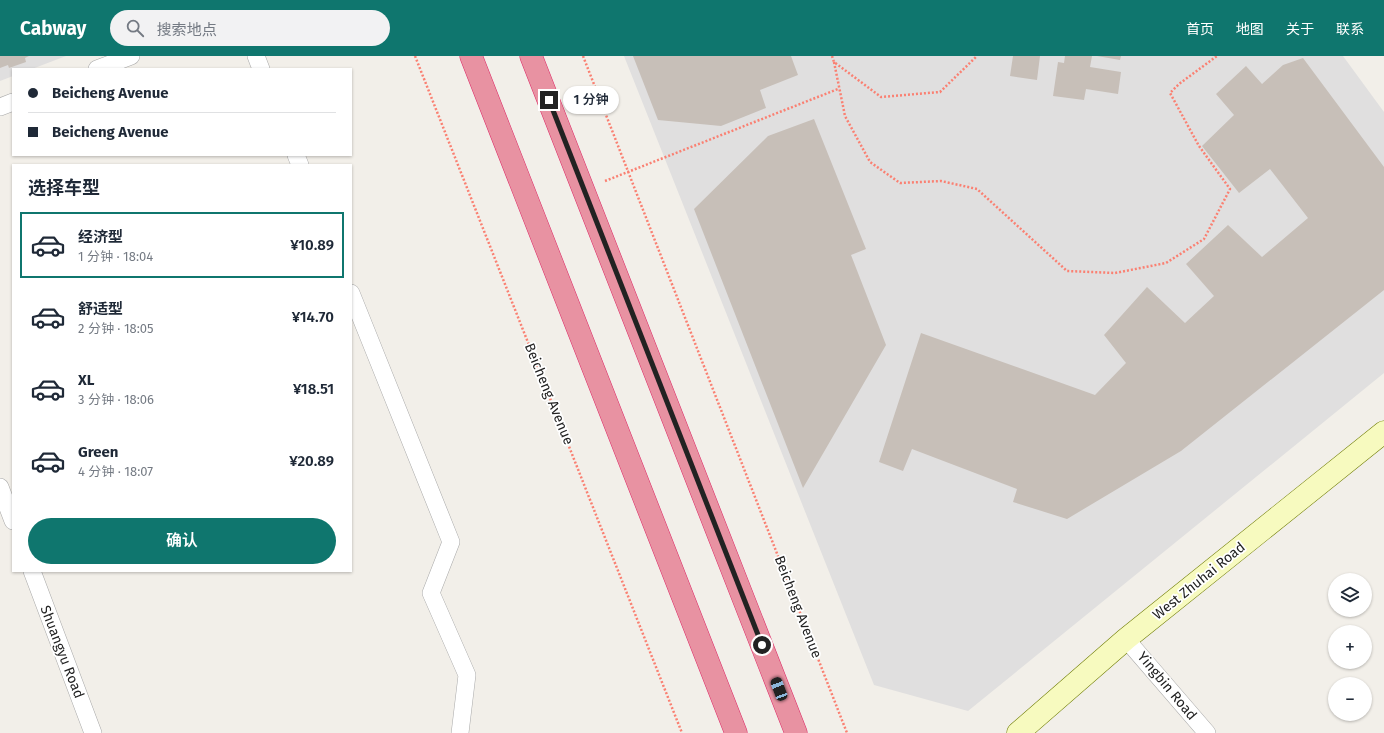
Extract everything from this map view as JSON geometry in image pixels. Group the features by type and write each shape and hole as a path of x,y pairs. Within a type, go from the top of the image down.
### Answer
{"highway":[{"path":"471,56 736,733"},
{"path":"531,56 796,733"}],"street":[{"path":"100,68 130,56"},
{"path":"256,56 261,68"},
{"path":"0,107 12,102"},
{"path":"352,294 451,542 431,593 466,675 460,733"},
{"name":"West Zhuhai Road","path":"1018,733 1126,639 1384,432"},
{"path":"0,487 12,518"},
{"name":"Shuangyu Road","path":"32,572 93,733"},
{"name":"Yingbin Road","path":"1126,639 1207,733"}],"path":[{"name":"Beicheng Avenue","path":"415,56 682,733"},
{"name":"Beicheng Avenue","path":"583,56 847,733"},
{"path":"832,56 845,116 870,162 900,183 940,181 977,189 1067,271 1115,273 1166,263 1204,239 1230,189 1199,146 1170,93 1178,84 1217,56"},
{"path":"834,62 881,97 940,92 977,56"},
{"path":"584,189 838,89"}],"shaded area":[{"path":"0,56 66,56 35,68 12,68 12,76 0,81"},
{"path":"624,56 1343,56 1384,112 1384,373 968,711 874,685"}],"building":[{"path":"0,56 29,56 25,58 26,62 9,68 8,65 0,68"},
{"path":"633,56 791,56 798,75 760,90 766,108 721,126 658,120"},
{"path":"1013,56 1040,56 1037,80 1010,76"},
{"path":"1065,56 1092,56 1090,67 1121,72 1118,94 1086,89 1084,100 1053,96 1058,62 1064,63"},
{"path":"1097,56 1121,56 1120,60"},
{"path":"1303,58 1384,167 1384,290 1181,451 1067,519 1013,502 1017,489 912,449 903,471 879,462 921,333 1095,395 1126,363 1104,335 1147,287 1185,323 1214,296 1186,264 1228,225 1262,257 1308,218 1270,169 1239,193 1202,146 1234,115 1216,94 1246,66 1262,84 1283,65"},
{"path":"814,119 866,249 851,255 886,345 803,488 694,209 768,136"}],"route":[{"path":"549,100 762,645"}]}
